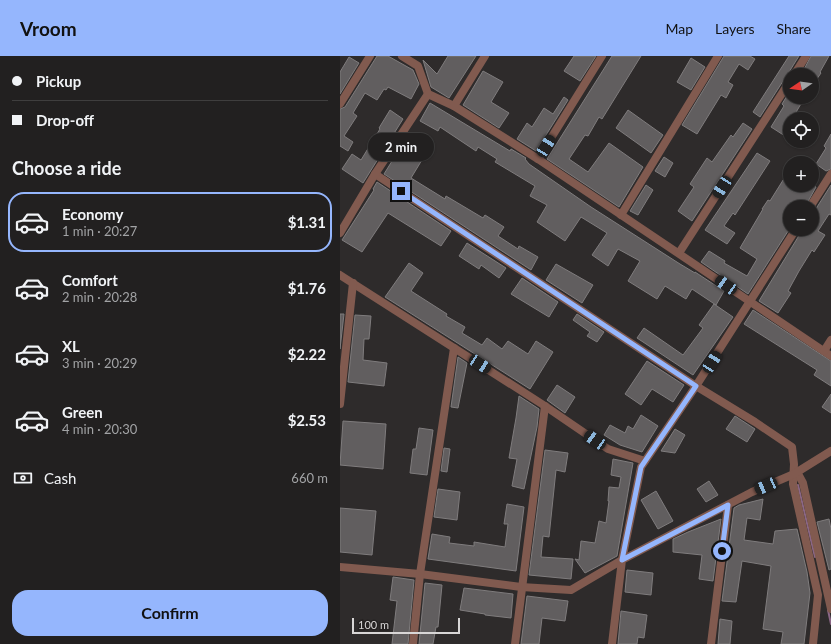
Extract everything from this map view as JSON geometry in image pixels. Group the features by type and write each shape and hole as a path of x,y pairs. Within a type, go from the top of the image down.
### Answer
{"street":[{"path":"340,104 370,56"},
{"path":"402,56 418,66 428,94 454,106 538,159 827,354 831,340"},
{"path":"454,106 485,56"},
{"path":"538,159 602,56"},
{"path":"621,215 718,56"},
{"path":"798,68 806,56"},
{"path":"679,253 783,92"},
{"path":"340,234 375,174 428,94"},
{"path":"375,174 696,386 755,422 792,447 795,473 793,484 818,595 813,644"},
{"path":"814,200 831,174"},
{"path":"612,644 622,560 641,467 696,386 792,236"},
{"path":"340,275 545,406 608,449 645,461"},
{"path":"340,404 353,283"},
{"path":"413,644 420,574 454,348"},
{"path":"515,644 545,406"},
{"path":"340,567 420,574 521,587 571,590 622,560 752,492 795,473 831,451"},
{"path":"795,473 803,482 831,609"},
{"path":"711,644 728,505"},
{"path":"818,595 827,593"}],"building":[{"path":"377,56 388,56 413,70 419,84 411,99 388,87 386,90 384,89 377,100 365,93 353,113 357,116 344,136 353,142 348,151 340,146 340,109 345,107"},
{"path":"448,56 476,56 449,98 431,87 423,60 437,74"},
{"path":"574,56 596,56 580,81 564,71"},
{"path":"612,56 641,56 602,119 599,117 588,136 585,135 569,159 588,172 609,143 643,167 619,207 547,159"},
{"path":"724,56 750,56 755,59 748,70 739,64 728,82 733,85 726,98 721,95 697,134 682,125"},
{"path":"789,56 799,56 792,68 783,68 783,81 760,117 753,112"},
{"path":"811,56 829,56 819,76 819,68 805,68"},
{"path":"349,57 359,63 340,94 340,72"},
{"path":"691,58 705,67 691,90 677,82"},
{"path":"483,71 503,82 491,102 509,113 499,128 463,105"},
{"path":"564,97 568,100 536,151 517,139 527,123 532,127 544,108 553,114"},
{"path":"783,102 783,104 801,104 796,112 783,112 783,135 771,127 784,106 782,104"},
{"path":"430,103 510,151 511,149 526,158 525,159 529,164 591,207 724,291 716,305 692,289 686,299 665,286 657,299 628,281 640,261 618,249 608,266 592,255 607,233 581,217 565,241 537,222 547,205 530,196 535,186 495,162 497,159 478,147 476,151 440,127 438,131 420,121"},
{"path":"390,110 403,119 363,183 342,169 352,154 361,160"},
{"path":"628,110 663,135 651,153 616,128"},
{"path":"743,123 752,129 692,221 678,211 694,187 690,184 707,158 712,162 731,135 733,137"},
{"path":"831,134 831,169 826,171 819,166 819,159 826,148 824,146"},
{"path":"407,137 428,150 411,178 445,199 446,196 483,218 485,215 504,227 498,236 518,249 519,246 538,257 531,270 384,174"},
{"path":"757,153 770,161 735,215 733,213 724,226 735,233 727,244 705,230"},
{"path":"664,157 673,163 665,177 655,171"},
{"path":"783,180 783,192 813,192 809,200 783,200 783,236 785,236 748,294 701,262 709,251 725,261 724,263 747,276 757,259 740,248 762,209 768,200 770,201"},
{"path":"377,182 451,231 441,246 388,213 362,252 342,240 374,190 373,189"},
{"path":"646,185 653,190 638,215 630,211"},
{"path":"831,185 831,215 829,214 819,229 819,204"},
{"path":"819,232 825,235 814,252 812,250 799,271 788,291 791,293 778,313 759,301 799,236 819,236"},
{"path":"467,243 506,268 499,278 481,265 479,269 459,256"},
{"path":"409,263 423,273 411,291 447,314 446,316 465,327 462,333 482,345 487,338 502,349 508,341 528,354 536,341 553,352 530,389 385,297"},
{"path":"556,264 593,285 582,303 546,280"},
{"path":"522,278 558,302 549,317 511,294"},
{"path":"714,304 733,317 693,375 637,338 644,328 683,355 703,328 699,325"},
{"path":"753,310 831,361 831,386 814,375 817,370 744,324"},
{"path":"340,314 344,314 340,349"},
{"path":"577,314 604,332 597,342 587,336 590,332 573,320"},
{"path":"355,315 371,316 369,339 364,339 363,360 387,363 384,386 348,382"},
{"path":"458,357 467,363 458,408 451,407"},
{"path":"647,361 684,385 673,402 652,389 641,405 625,394"},
{"path":"557,385 575,397 565,413 547,400"},
{"path":"831,394 831,413 822,407"},
{"path":"519,396 539,409 537,427 524,489 512,486 517,459 509,458"},
{"path":"641,415 658,426 642,452 620,445 604,435 610,425 625,433 628,426 633,429"},
{"path":"735,416 755,429 747,442 726,429"},
{"path":"343,421 386,424 383,469 340,465"},
{"path":"419,428 433,430 427,475 410,473 413,449 416,449"},
{"path":"675,429 685,435 675,453 661,451"},
{"path":"444,448 450,449 447,472 441,471"},
{"path":"545,450 568,453 565,472 556,470 549,537 543,536 541,557 573,559 571,579 529,575"},
{"path":"613,459 633,463 617,556 585,573 575,559 579,560 581,541 595,543 599,521 606,523 609,487 619,488 621,477 611,475"},
{"path":"709,481 718,495 706,502 697,489"},
{"path":"438,489 460,492 457,520 434,517"},
{"path":"656,491 673,521 658,529 641,500"},
{"path":"763,499 760,520 747,518 744,540 773,544 775,531 797,529 807,572 810,593 804,644 781,644 783,632 763,629 771,566 742,561 736,602 722,601 734,508 739,505"},
{"path":"507,504 524,507 516,571 428,559 432,534 450,537 449,543 474,546 474,542 505,547 508,524 504,524"},
{"path":"340,508 376,511 372,555 340,552"},
{"path":"721,519 713,581 699,579 702,555 673,552 673,539"},
{"path":"829,519 831,529 831,569 829,570 817,522"},
{"path":"627,570 653,573 651,595 625,592"},
{"path":"393,577 414,580 408,644 392,644 397,601 390,600"},
{"path":"425,583 442,585 438,627 436,627 433,644 419,644"},
{"path":"464,588 513,594 511,618 460,610"},
{"path":"527,596 568,601 565,621 542,618 539,644 521,644"},
{"path":"621,611 647,615 644,638 638,637 637,644 618,644"},
{"path":"720,619 732,621 730,644 718,644"}],"waterway":[{"path":"798,485 815,557"},
{"path":"828,610 831,624"}],"route":[{"path":"401,191 696,386 641,467 622,560 728,505 722,551"}]}
